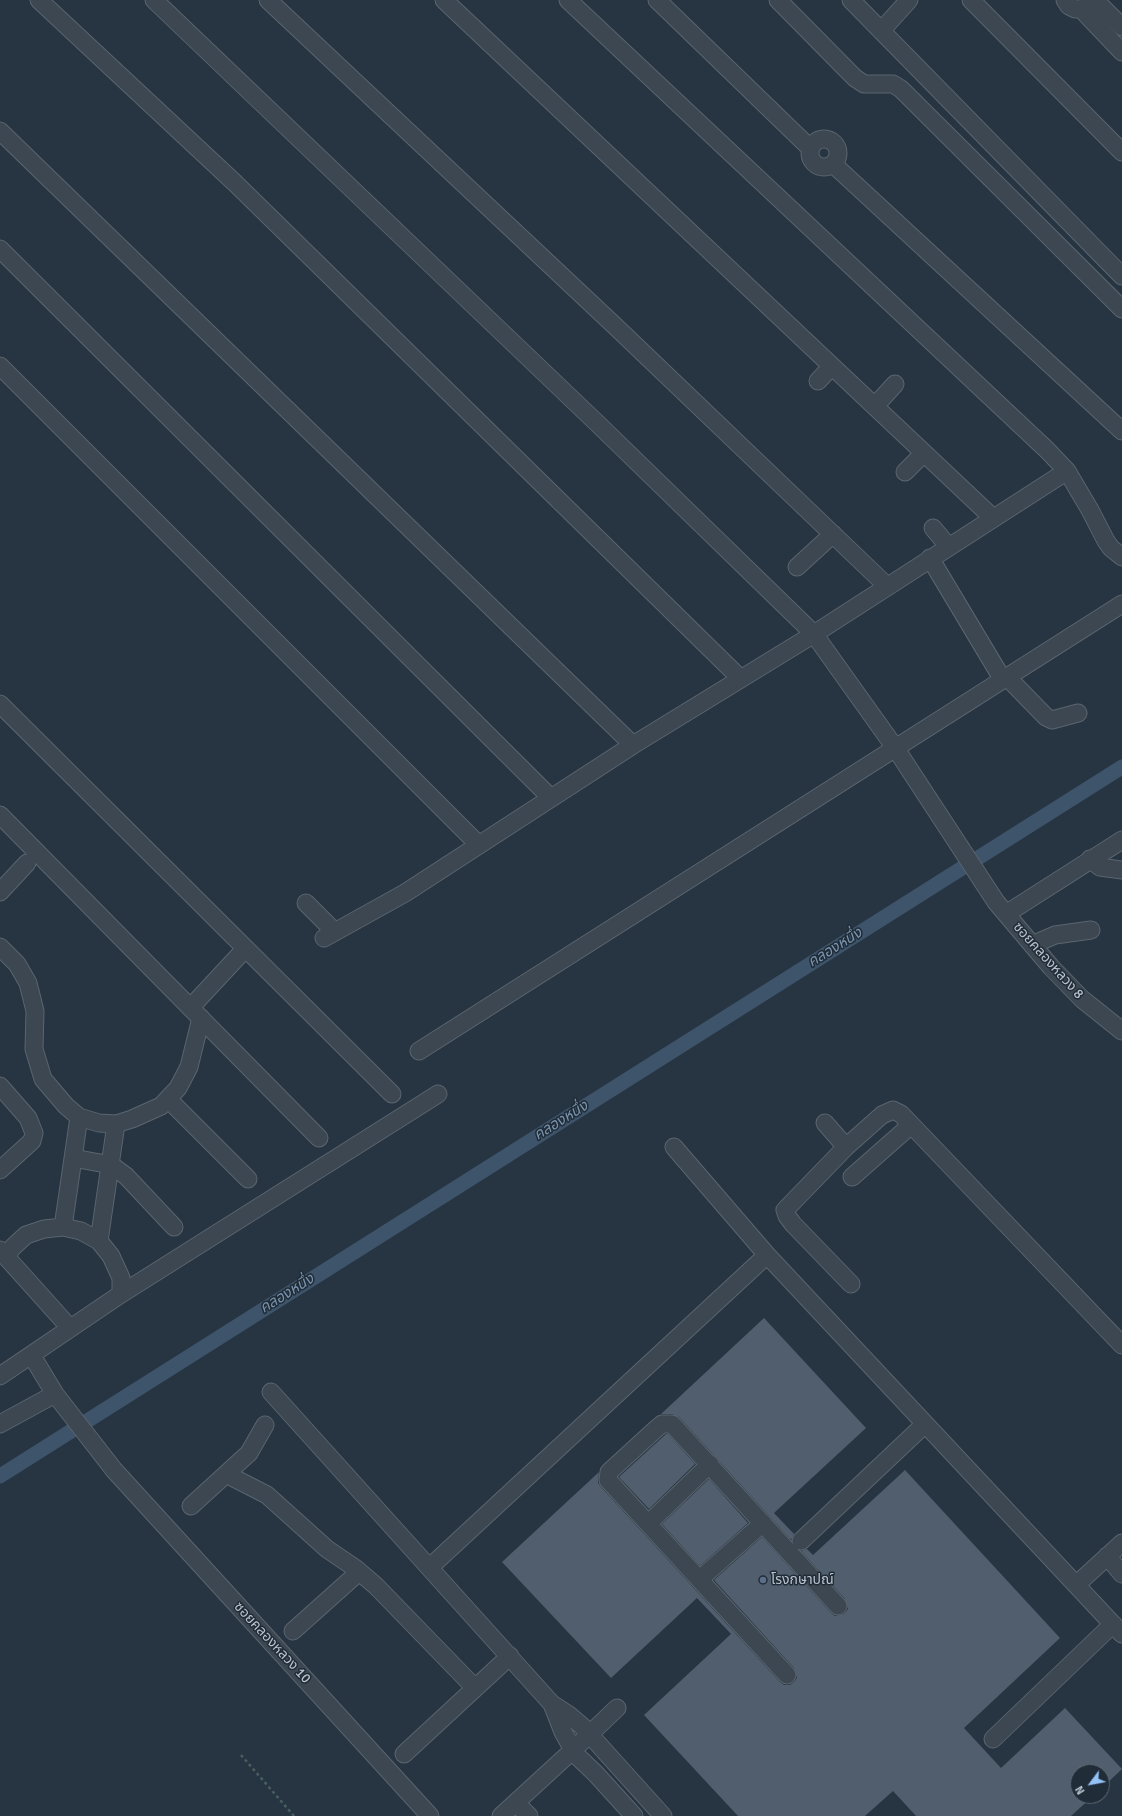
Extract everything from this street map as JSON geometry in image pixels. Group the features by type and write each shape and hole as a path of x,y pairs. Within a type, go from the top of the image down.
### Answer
{"street":[{"path":"39,0 235,183 740,678"},
{"name":"ซอยคลองหลวง 8","path":"154,0 599,425 814,634 896,750 1001,908 1051,967 1082,999 1122,1031"},
{"path":"268,0 603,315 887,586"},
{"path":"444,0 993,518"},
{"path":"568,0 1030,434 1067,471 1106,541 1111,548 1122,557"},
{"path":"657,0 810,148 820,139 834,142 838,155 833,164 1122,431"},
{"path":"778,0 855,78 864,84 893,84 902,89 1122,309"},
{"path":"851,0 1122,276"},
{"path":"881,31 909,0"},
{"path":"971,0 1122,152"},
{"path":"1065,0 1069,6 1096,3 1122,27"},
{"path":"1096,3 1122,52"},
{"path":"0,131 633,745"},
{"path":"0,249 551,798"},
{"path":"0,366 479,845"},
{"path":"818,381 832,366"},
{"path":"875,406 895,384"},
{"path":"905,472 924,453"},
{"path":"306,903 330,935 405,893 633,745 814,634 948,546 1067,471"},
{"path":"933,528 948,546"},
{"path":"797,567 833,534"},
{"path":"930,558 1005,679 1046,717 1052,720 1078,713"},
{"path":"419,1052 896,750 1122,604"},
{"path":"0,704 392,1094"},
{"path":"0,815 319,1138"},
{"path":"1001,908 1122,840"},
{"path":"1090,859 1100,867 1122,870"},
{"path":"0,892 27,863"},
{"path":"1032,945 1055,935 1091,930"},
{"path":"0,947 17,964 28,983 35,1011 34,1049 43,1079 66,1106 79,1117 99,1123 116,1124 132,1119 161,1106 178,1088 189,1067 196,1012 245,949"},
{"path":"0,1086 28,1118 34,1133 32,1142 0,1170"},
{"path":"0,1376 32,1356 70,1328 121,1294 438,1094"},
{"path":"168,1098 248,1179"},
{"path":"851,1284 816,1249 785,1213 786,1210 846,1147 888,1111 893,1110 901,1114 1122,1345"},
{"path":"63,1227 79,1117"},
{"path":"825,1123 846,1147"},
{"path":"99,1241 116,1124"},
{"path":"852,1177 911,1125"},
{"path":"674,1147 767,1255 1118,1629 993,1739"},
{"path":"73,1158 111,1165 126,1176 174,1227"},
{"path":"70,1328 3,1253 26,1235 44,1229 63,1227 81,1231 99,1241 111,1256 116,1267 120,1278 121,1294"},
{"path":"430,1567 767,1255"},
{"name":"ซอยคลองหลวง 10","path":"32,1356 59,1399 114,1470 430,1816"},
{"path":"271,1392 552,1704 569,1715 589,1735 663,1816"},
{"path":"0,1424 59,1399"},
{"path":"787,1675 608,1480 609,1472 662,1424 668,1423 676,1427 763,1523 795,1547 838,1606"},
{"path":"795,1547 926,1424"},
{"path":"191,1506 249,1453 264,1425"},
{"path":"649,1523 710,1464"},
{"path":"226,1474 267,1496 327,1549 376,1586 475,1688"},
{"path":"700,1579 763,1523"},
{"path":"1076,1585 1122,1543"},
{"path":"1107,1556 1122,1574"},
{"path":"293,1631 359,1572"},
{"path":"404,1754 510,1656"},
{"path":"552,1704 573,1750 634,1816"},
{"path":"501,1816 617,1708"},
{"path":"516,1803 529,1816"}],"path":[{"path":"241,1755 294,1816"}],"building":[{"path":"764,1318 866,1428 774,1513 794,1534 791,1540 679,1417 672,1414 661,1414"},
{"path":"666,1434 668,1434 695,1464 649,1509 619,1477"},
{"name":"โรงกษาปณ์","path":"905,1470 1060,1638 964,1728 1001,1768 1065,1708 1122,1769 1110,1780 1110,1764 1070,1764 1070,1804 1084,1804 1071,1816 916,1816 893,1791 865,1816 738,1816 644,1715 731,1634 697,1598 611,1678 502,1562 599,1472 598,1483 601,1487 780,1682 784,1685 790,1685 797,1678 794,1668 714,1580 762,1537 831,1613 835,1616 844,1614 848,1609 845,1599 801,1551 807,1549 813,1555"},
{"path":"709,1479 748,1523 700,1566 662,1524"}],"waterway":[{"name":"คลองหนึ่ง","path":"0,1476 1122,767"}],"place":[{"name":"โรงกษาปณ์","path":"763,1580"}]}
